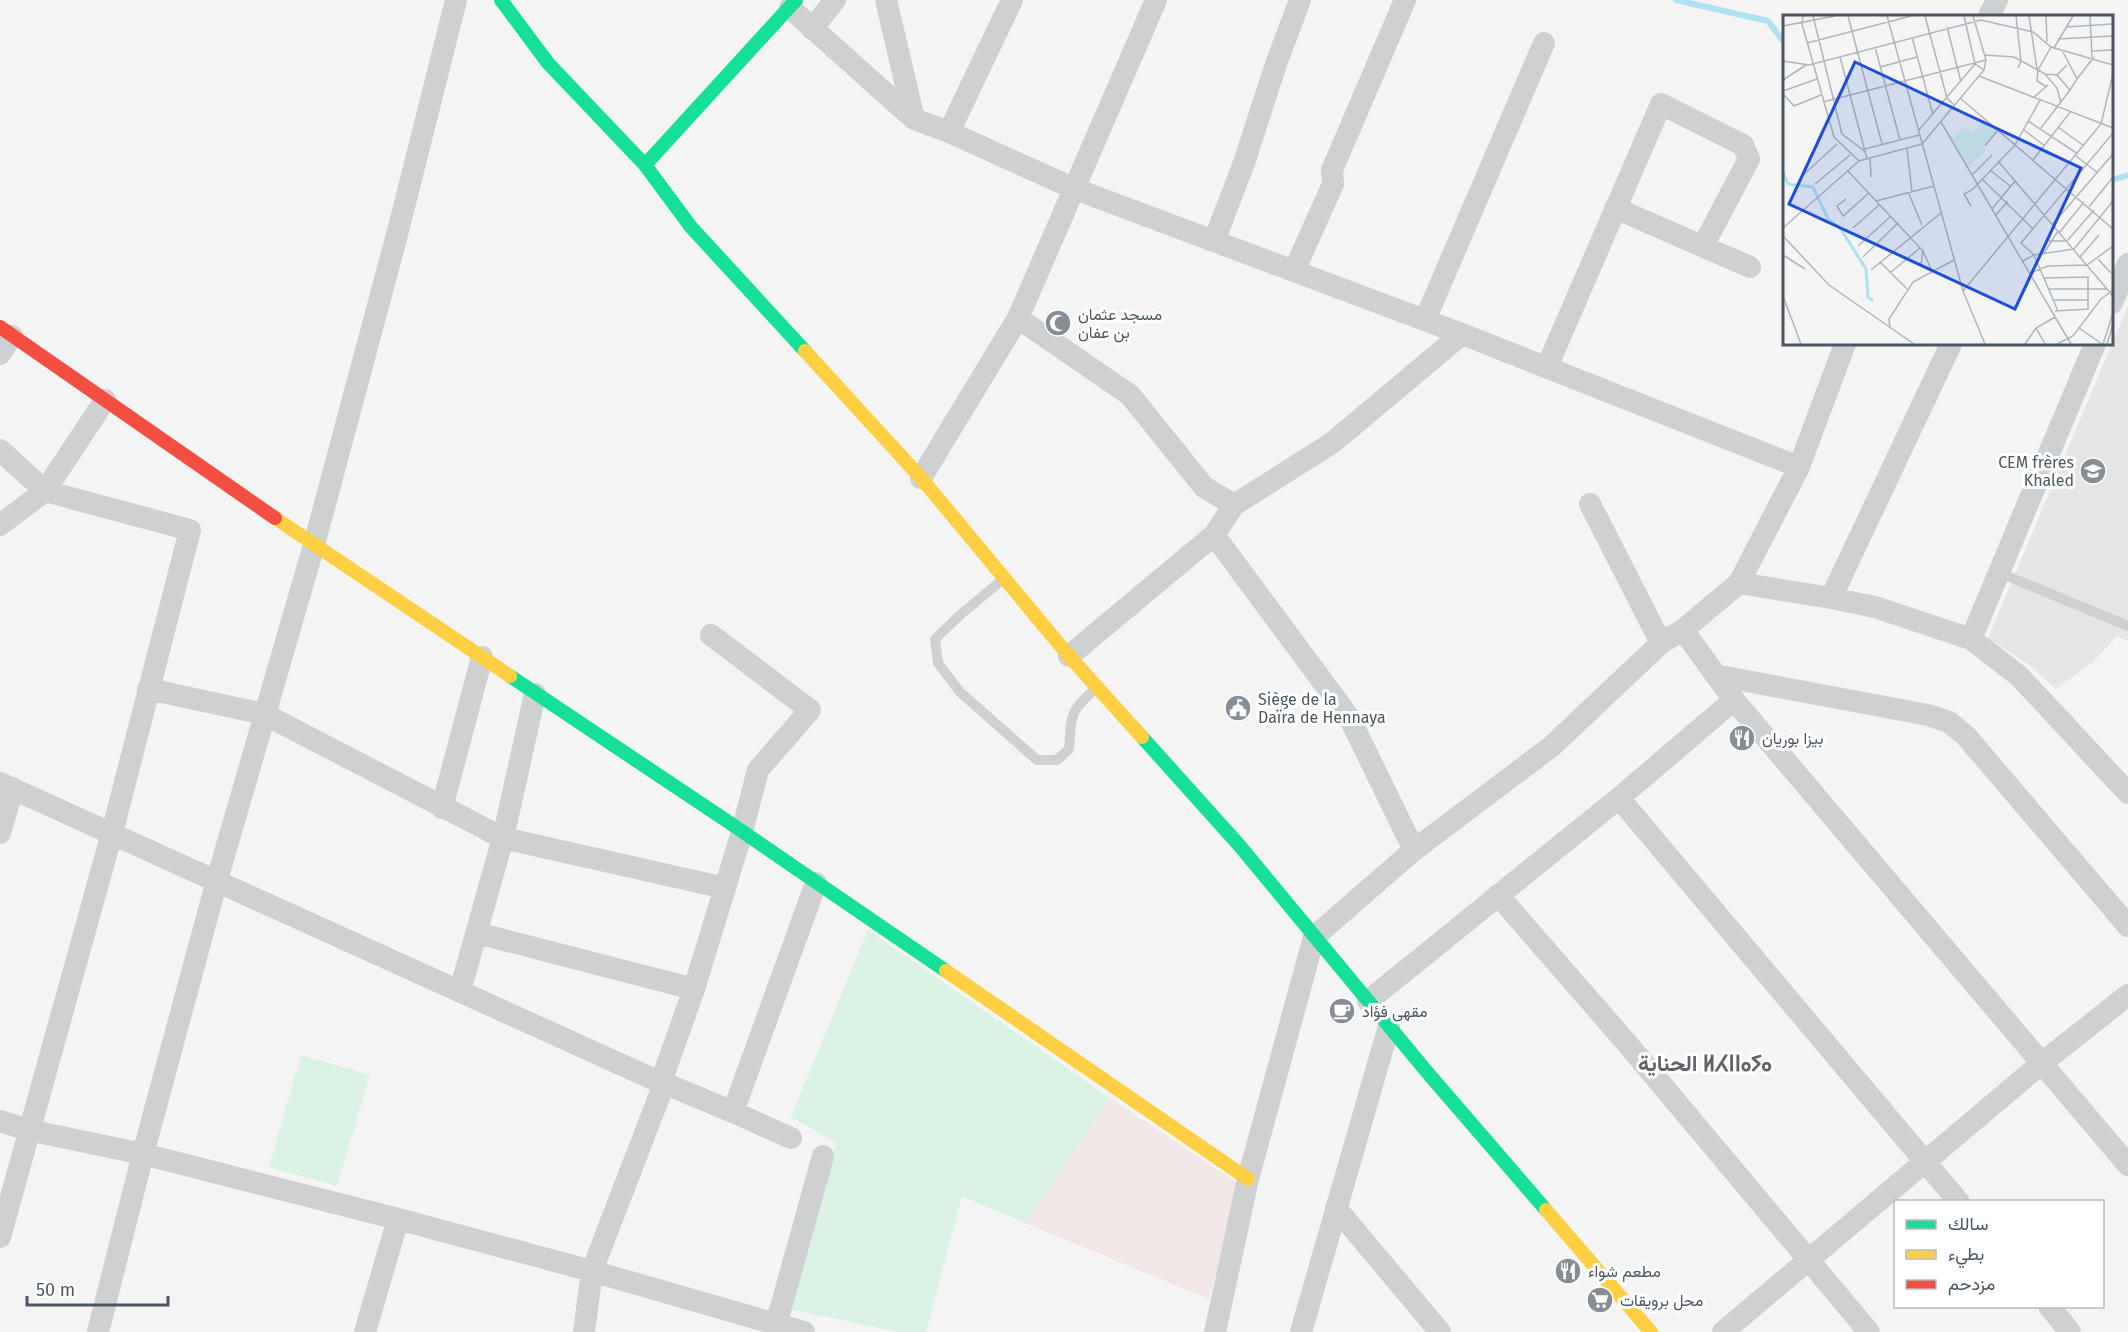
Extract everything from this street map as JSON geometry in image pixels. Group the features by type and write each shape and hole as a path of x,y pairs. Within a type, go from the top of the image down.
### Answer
{"main road":[{"path":"501,0 548,63 645,165 691,227 921,478 1069,656 1239,845 1389,1026 1651,1332"},
{"path":"645,165 793,4"},
{"path":"4,339 105,400 314,545 742,832 1248,1179"}],"street":[{"path":"98,1332 143,1154 217,880 314,545 398,231 456,0"},
{"path":"812,29 835,0"},
{"path":"886,0 914,119"},
{"path":"949,132 1012,0"},
{"path":"921,478 1018,318 1156,0"},
{"path":"1214,241 1244,163 1275,67 1300,0"},
{"path":"1294,271 1333,184 1332,170 1405,0"},
{"path":"1989,15 1996,0"},
{"path":"793,4 812,29 914,119 949,132 1075,189 1462,334 1799,468"},
{"path":"1425,320 1544,43"},
{"path":"1547,367 1661,104 1743,145 1749,159 1703,246"},
{"path":"1615,208 1750,267"},
{"path":"2113,300 2127,264"},
{"path":"1018,318 1130,395 1203,487 1234,505"},
{"path":"1069,656 1214,535 1234,505 1332,443 1462,334"},
{"path":"1215,1332 1248,1179 1314,937 1413,850 1552,746 1661,643 1683,630 1739,583 1799,468 1845,345"},
{"path":"1831,598 1951,345"},
{"path":"1971,639 2095,345"},
{"path":"0,525 45,491 105,400"},
{"path":"0,450 45,491 190,530 112,833 0,1237"},
{"path":"1590,504 1661,643"},
{"path":"1214,535 1349,717 1413,850"},
{"path":"1739,583 1875,607 1971,639 2019,676 2128,793"},
{"path":"1683,630 1734,700 2128,1165"},
{"path":"584,1332 592,1271 663,1083 742,832 758,770 810,710 711,635"},
{"path":"442,808 482,657"},
{"path":"1715,675 1928,715 1949,722 1966,736 2128,926"},
{"path":"148,689 264,714 503,838 725,888"},
{"path":"460,991 503,838 536,693"},
{"path":"1368,1001 1619,798 1734,700"},
{"path":"0,833 6,785 663,1083 790,1138"},
{"path":"1619,798 1957,1200"},
{"path":"733,1112 816,883"},
{"path":"1498,895 1869,1332"},
{"path":"477,933 694,989"},
{"path":"1724,1332 2042,1063 2128,995"},
{"path":"1300,1332 1389,1026"},
{"path":"0,1120 28,1130 143,1154 398,1219 592,1271 804,1332"},
{"path":"776,1325 823,1156"},
{"path":"1336,1208 1440,1332"},
{"path":"365,1332 398,1219"},
{"path":"2051,1308 2070,1332"}],"lane":[{"path":"2000,573 2128,626"},
{"path":"1004,578 935,639 939,663 960,692 1036,760 1057,760 1069,749 1073,712 1078,704 1097,687"}],"shaded area":[{"name":"CEM frères Khaled","path":"2128,306 2128,641 2117,636 2094,661 2056,689 2029,665 1988,638"},
{"path":"1110,1098 1240,1185 1209,1299 1025,1223"}],"green space":[{"path":"868,930 1110,1098 1025,1223 962,1196 926,1332 899,1332 789,1309 836,1143 791,1117"},
{"path":"301,1055 370,1075 337,1186 269,1167"}],"waterway":[{"path":"1676,0 1768,21 1783,41"},
{"path":"2113,180 2128,175"}],"traffic: fast":[{"path":"501,0 548,63 645,165 691,227 805,351"},
{"path":"645,165 796,0"},
{"path":"510,676 946,971"},
{"path":"1142,737 1239,845 1427,1072 1546,1210"}],"traffic: slow":[{"path":"805,351 921,478 1069,656 1142,737"},
{"path":"275,518 510,676"},
{"path":"946,971 1248,1179"},
{"path":"1546,1210 1651,1332"}],"traffic: jam":[{"path":"0,327 275,518"}],"place":[{"name":"مسجد عثمان بن عفان","path":"1058,323"},
{"name":"CEM frères Khaled","path":"2093,471"},
{"name":"Siège de la Daïra de Hennaya","path":"1238,708"},
{"name":"بيزا بوريان","path":"1742,738"},
{"name":"مقهى فؤاد","path":"1342,1011"},
{"name":"مطعم شواء","path":"1568,1271"},
{"name":"محل برويقات","path":"1600,1300"}],"district":[{"name":"الحناية ⵍⵃⵏⵏⴰⵢⴰ","path":"1705,1063"}]}
